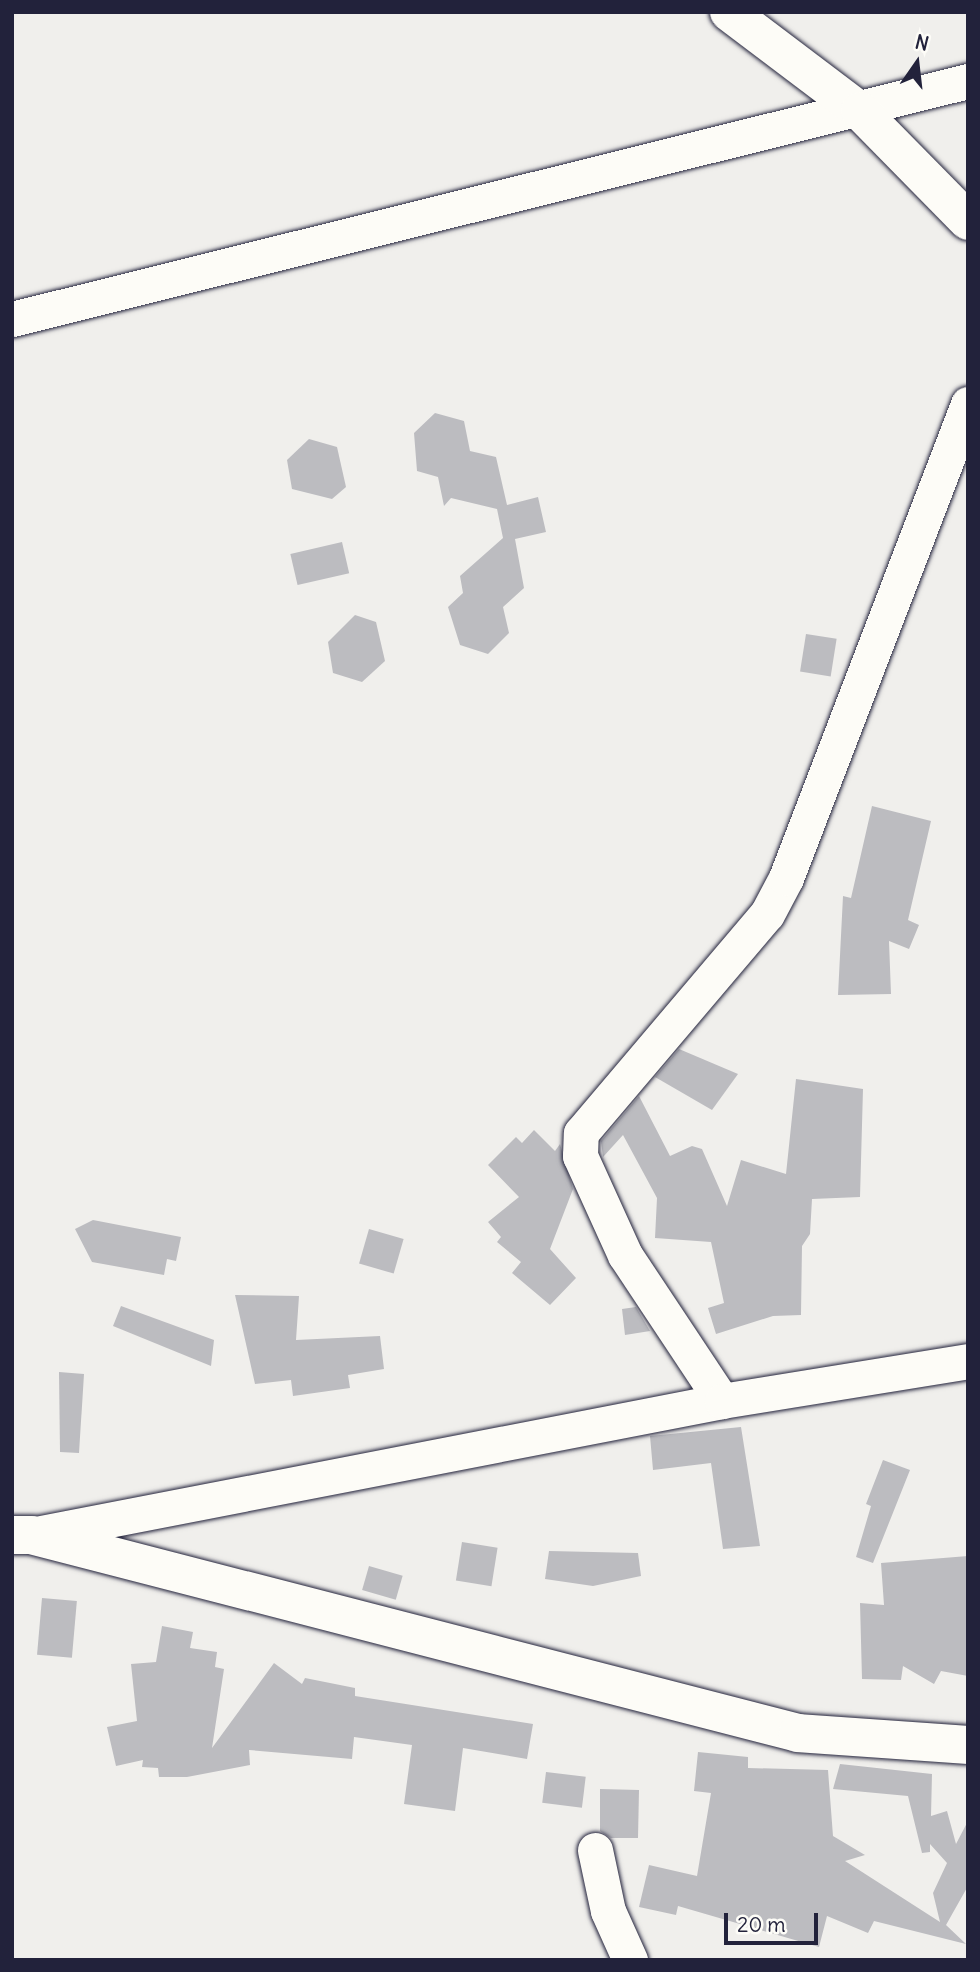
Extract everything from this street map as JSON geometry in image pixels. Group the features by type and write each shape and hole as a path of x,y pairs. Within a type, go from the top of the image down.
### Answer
{"main road":[{"path":"729,12 860,111 968,221"},
{"path":"22,1535 798,1733 968,1745"}],"street":[{"path":"12,319 860,111 968,81"},
{"path":"722,1401 625,1255 580,1156 580,1133 773,902 859,699 968,404"},
{"path":"22,1535 722,1401 968,1361"},
{"path":"595,1850 608,1911 630,1960"}],"building":[{"path":"435,413 464,421 470,451 496,457 507,505 538,497 546,532 515,539 524,588 503,607 509,633 488,654 460,645 448,607 463,593 460,576 503,538 497,509 451,498 444,506 438,477 417,471 414,433"},
{"path":"309,439 337,447 346,487 332,499 292,489 287,460"},
{"path":"342,542 349,573 298,585 290,554"},
{"path":"355,615 376,622 385,661 362,682 333,673 328,642"},
{"path":"806,634 837,639 831,676 800,672"},
{"path":"872,806 931,821 908,920 919,925 909,949 889,941 891,994 838,995 843,896 851,898"},
{"path":"679,1049 738,1074 712,1110 655,1077"},
{"path":"796,1079 863,1089 860,1197 812,1199 810,1234 802,1246 801,1315 773,1316 716,1334 708,1308 724,1303 711,1242 655,1238 657,1198 623,1135 603,1157 601,1141 639,1096 670,1156 692,1146 702,1149 727,1206 741,1160 786,1174"},
{"path":"534,1130 555,1151 560,1144 573,1189 550,1249 576,1278 550,1305 512,1273 521,1262 497,1242 501,1237 488,1222 519,1197 488,1165 516,1137 522,1143"},
{"path":"93,1220 181,1237 176,1261 167,1259 164,1275 92,1262 75,1229"},
{"path":"369,1229 404,1239 394,1274 359,1264"},
{"path":"235,1295 299,1296 296,1340 380,1336 384,1369 348,1375 350,1388 293,1396 291,1380 255,1384"},
{"path":"121,1306 214,1340 211,1366 113,1326"},
{"path":"636,1307 650,1331 625,1335 622,1309"},
{"path":"59,1372 84,1374 79,1453 60,1452"},
{"path":"741,1427 760,1546 723,1549 711,1463 653,1470 650,1436"},
{"path":"883,1460 910,1470 873,1563 856,1557 871,1506 866,1504"},
{"path":"462,1542 498,1548 491,1586 456,1581"},
{"path":"549,1551 638,1553 641,1576 593,1586 545,1579"},
{"path":"968,1556 968,1676 941,1671 934,1684 903,1666 901,1680 862,1679 860,1603 884,1605 881,1563"},
{"path":"369,1566 403,1576 396,1600 362,1590"},
{"path":"42,1598 77,1601 72,1658 37,1655"},
{"path":"162,1626 193,1632 190,1648 217,1652 215,1667 224,1669 212,1748 274,1663 302,1684 305,1678 355,1688 355,1696 533,1724 527,1759 463,1748 455,1811 404,1804 412,1745 354,1737 352,1759 249,1750 250,1765 187,1777 159,1777 158,1768 142,1767 143,1760 116,1766 107,1727 137,1721 131,1664 156,1662"},
{"path":"698,1752 748,1757 748,1768 828,1770 833,1836 865,1855 845,1861 940,1922 933,1893 947,1863 930,1844 930,1852 922,1853 908,1796 833,1789 840,1764 932,1774 931,1816 947,1811 956,1844 968,1821 968,1886 946,1925 966,1944 874,1921 868,1933 827,1916 819,1947 678,1906 676,1915 639,1907 649,1865 697,1876 711,1793 694,1791"},
{"path":"546,1772 586,1777 582,1808 542,1803"},
{"path":"600,1789 639,1790 638,1838 611,1838 600,1831"}]}
